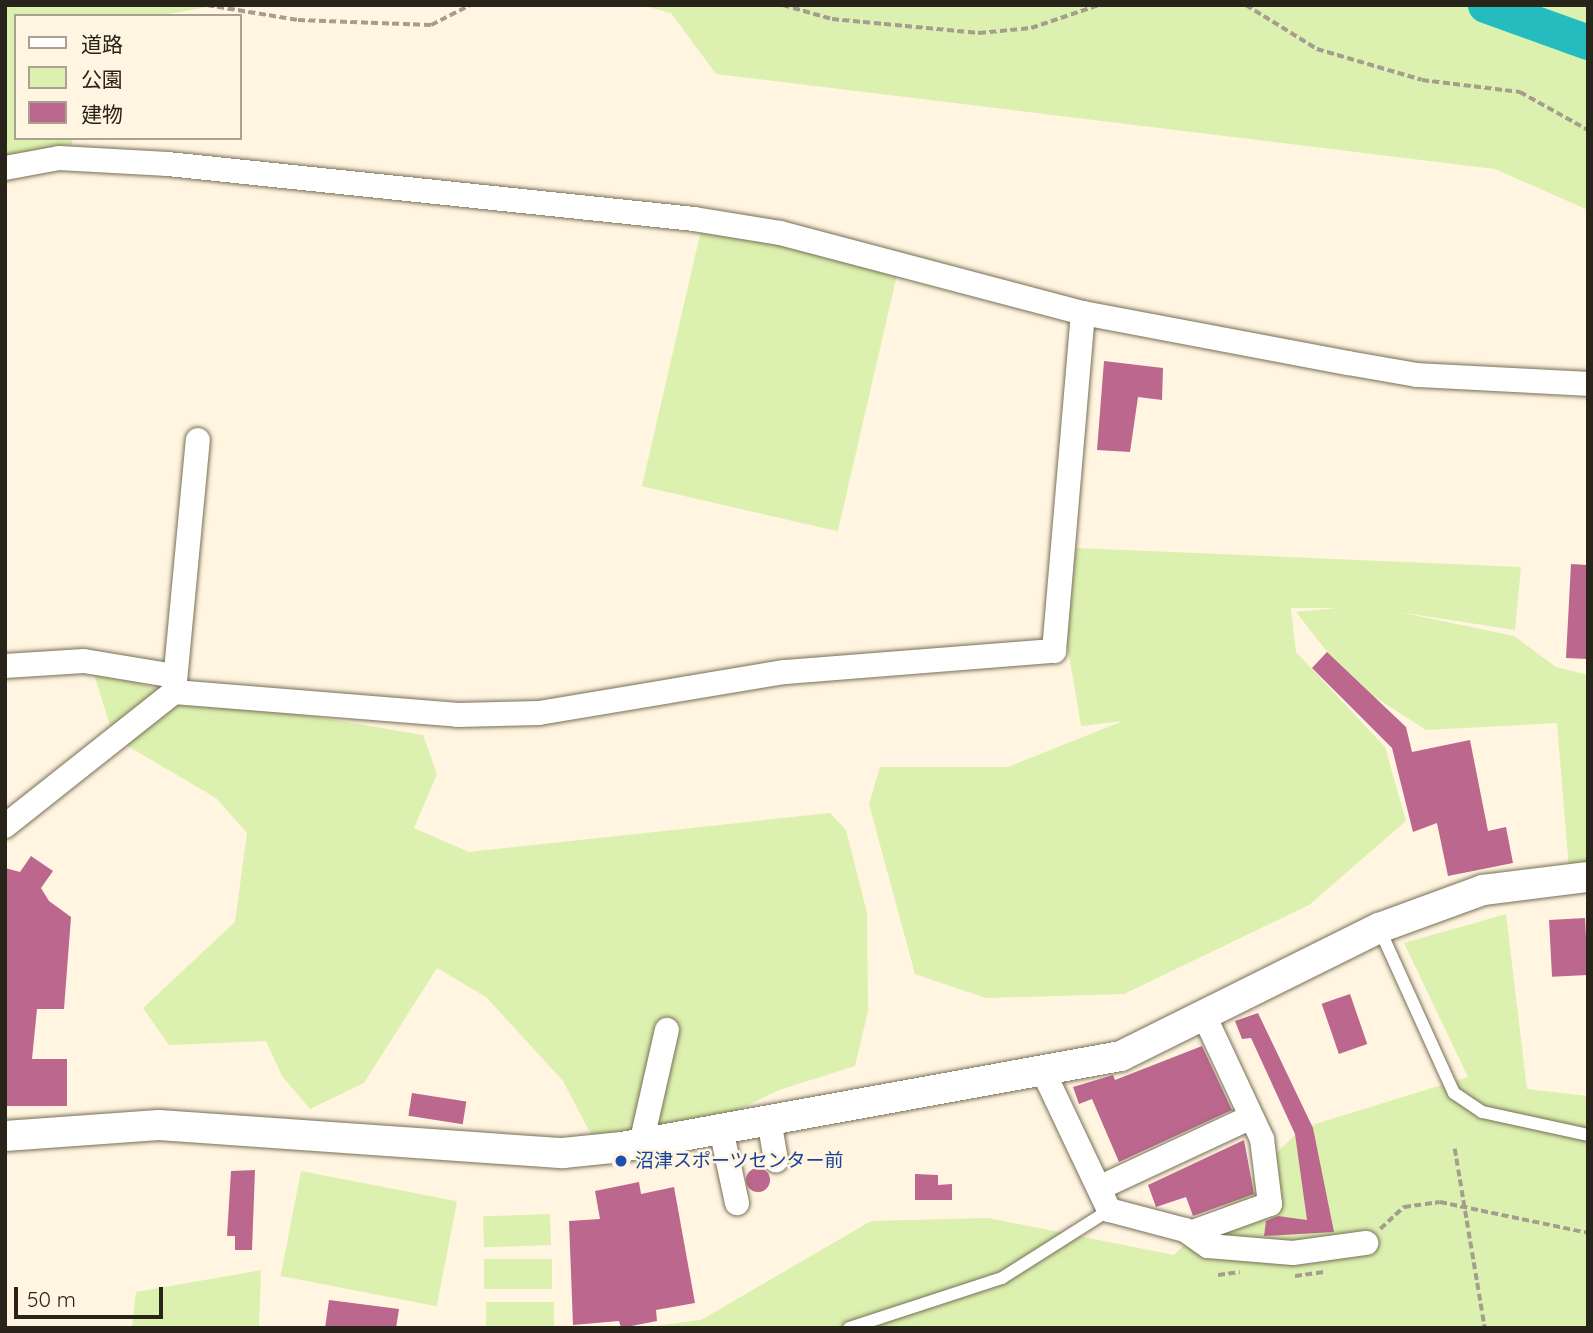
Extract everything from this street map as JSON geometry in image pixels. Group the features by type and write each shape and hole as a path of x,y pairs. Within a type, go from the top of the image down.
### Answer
{"street":[{"path":"5,168 59,158 168,164 694,219 780,233 1083,313 1417,375 1588,384"},
{"path":"5,666 85,662 175,684 458,715 539,713 785,672 1054,650 1060,638 1064,489 1083,313"},
{"path":"9,822 175,684 198,440"},
{"path":"5,1136 159,1125 563,1153 641,1144 1121,1056 1379,928 1483,890 1588,877"},
{"path":"1190,1233 1270,1204 1262,1139 1204,1015"},
{"path":"641,1144 667,1030"},
{"path":"1043,1070 1104,1199 1190,1233 1208,1246 1293,1253 1366,1243"},
{"path":"1104,1199 1251,1117"},
{"path":"769,1120 776,1160"},
{"path":"721,1129 737,1203"}],"lane":[{"path":"1379,928 1454,1093 1482,1112 1588,1135"},
{"path":"849,1328 1003,1278 1104,1199"}],"path":[{"path":"207,5 298,20 431,25 470,5"},
{"path":"783,5 872,24 979,33 1031,28 1099,5"},
{"path":"1246,5 1328,53 1422,80 1520,92 1588,130"},
{"path":"1455,1149 1485,1328"},
{"path":"1366,1243 1404,1207 1440,1202 1588,1233"},
{"path":"1286,1276 1315,1278 1336,1264"},
{"path":"1217,1275 1243,1272"}],"green space":[{"path":"5,5 217,5 169,14 14,14 14,140 72,140 72,145 5,158"},
{"path":"641,5 1588,5 1588,210 1495,169 716,74 671,13"},
{"path":"702,226 898,271 838,531 642,486"},
{"path":"1077,548 1521,567 1515,630 1399,612 1514,636 1556,667 1588,675 1588,868 1569,869 1557,723 1426,730 1350,681 1296,612 1338,608 1291,608 1296,652 1385,747 1406,821 1309,905 1124,994 986,998 915,974 869,804 880,767 1008,767 1123,721 1081,726 1061,608"},
{"path":"92,668 163,691 423,735 437,774 414,828 469,852 830,813 846,830 867,913 868,1011 855,1066 779,1090 685,1136 594,1140 563,1081 486,997 437,968 364,1083 310,1109 282,1076 266,1041 169,1045 143,1008 235,922 247,833 216,798 114,738"},
{"path":"1506,914 1527,1089 1588,1096 1588,1328 641,1328 701,1320 871,1221 988,1218 1174,1255 1302,1128 1468,1077 1404,943"},
{"path":"301,1171 457,1201 437,1306 281,1276"},
{"path":"550,1214 551,1245 484,1247 483,1216"},
{"path":"484,1259 552,1259 552,1289 484,1289"},
{"path":"261,1270 259,1328 132,1328 136,1292"},
{"path":"486,1302 554,1302 554,1328 486,1328"}],"building":[{"path":"1104,361 1163,368 1162,400 1138,397 1130,452 1097,450"},
{"path":"1571,564 1588,565 1588,659 1566,658"},
{"path":"1327,652 1406,727 1412,752 1470,740 1488,831 1506,827 1513,863 1448,876 1437,823 1413,832 1392,748 1312,668"},
{"path":"31,856 53,871 41,888 49,901 71,917 64,1009 37,1009 32,1059 67,1059 67,1106 5,1106 5,868 20,872"},
{"path":"1585,918 1588,975 1552,977 1549,920"},
{"path":"1350,994 1367,1044 1339,1054 1322,1004"},
{"path":"1258,1013 1313,1128 1334,1232 1264,1236 1266,1221 1278,1216 1307,1220 1295,1134 1251,1038 1242,1039 1235,1021"},
{"path":"1202,1046 1232,1110 1119,1162 1092,1099 1079,1104 1073,1087 1113,1075 1115,1080"},
{"path":"412,1093 466,1102 463,1124 408,1116"},
{"path":"1244,1140 1254,1194 1193,1216 1186,1197 1156,1207 1148,1185"},
{"path":"758,1168 769,1175 770,1180 763,1191 758,1192 747,1185 746,1180 753,1169"},
{"path":"255,1170 252,1250 235,1250 235,1236 227,1236 231,1171"},
{"path":"915,1174 938,1175 938,1185 952,1184 952,1200 915,1200"},
{"path":"639,1182 641,1194 674,1187 695,1303 656,1310 657,1321 621,1328 619,1321 573,1325 569,1221 600,1219 595,1191"},
{"path":"329,1300 399,1309 396,1328 325,1328"}],"waterway":[{"path":"1485,5 1588,42"}],"place":[{"name":"沼津スポーツセンター前","path":"621,1161"}]}
